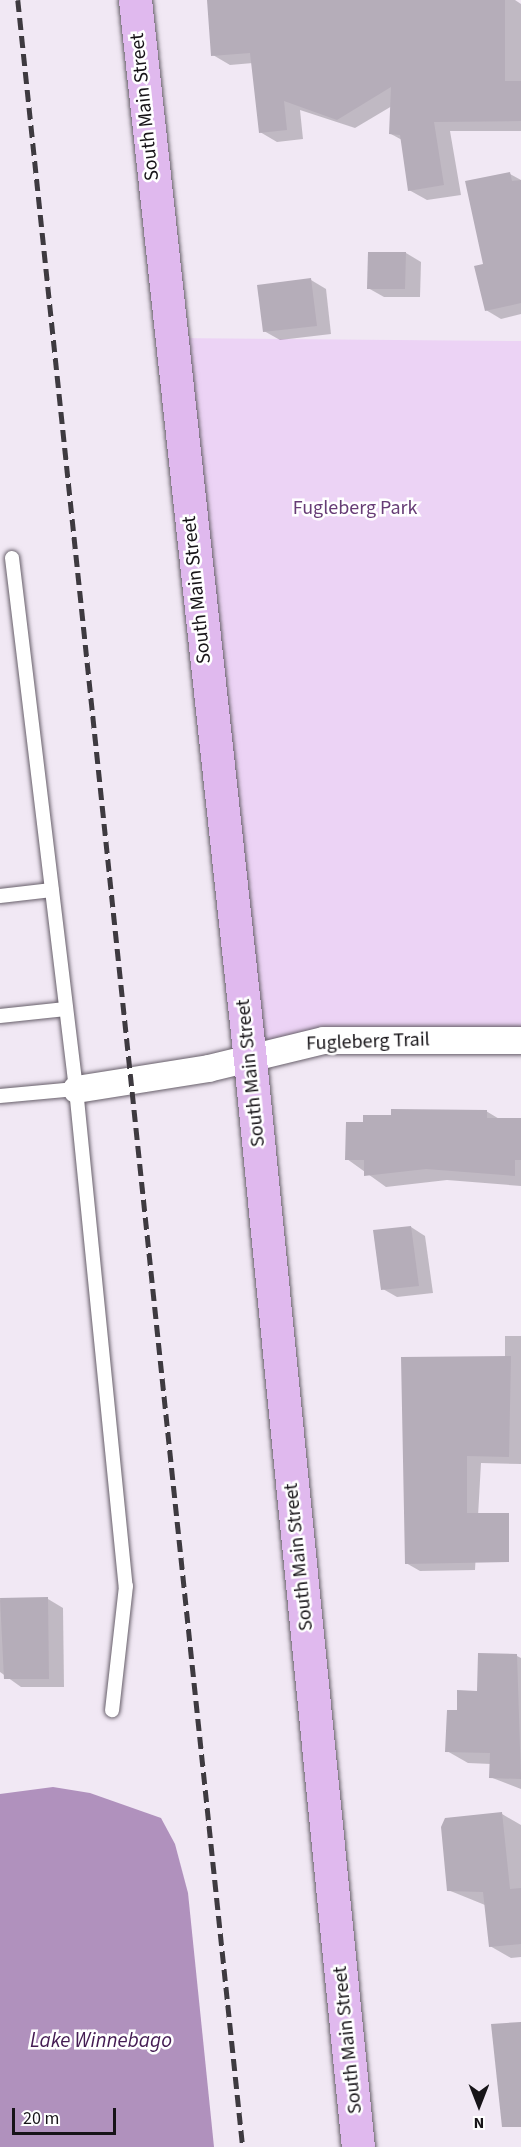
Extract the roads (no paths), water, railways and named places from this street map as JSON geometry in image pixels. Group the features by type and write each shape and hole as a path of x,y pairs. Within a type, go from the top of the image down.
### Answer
{"main road":[{"name":"South Main Street","path":"135,0 250,1060 358,2147"}],"street":[{"name":"Fugleberg Trail","path":"76,1089 250,1060 323,1040 521,1040"}],"lane":[{"path":"12,558 76,1089 126,1586 112,1710"},
{"path":"0,896 52,890"},
{"path":"0,1016 66,1009"},
{"path":"0,1096 76,1089"}],"water":[{"name":"Lake Winnebago","path":"53,1787 90,1793 161,1818 175,1844 188,1893 214,2147 0,2147 0,1794"}],"railway":[{"path":"18,0 243,2147"}],"park label":[{"name":"Fugleberg Park","path":"355,508"}]}
